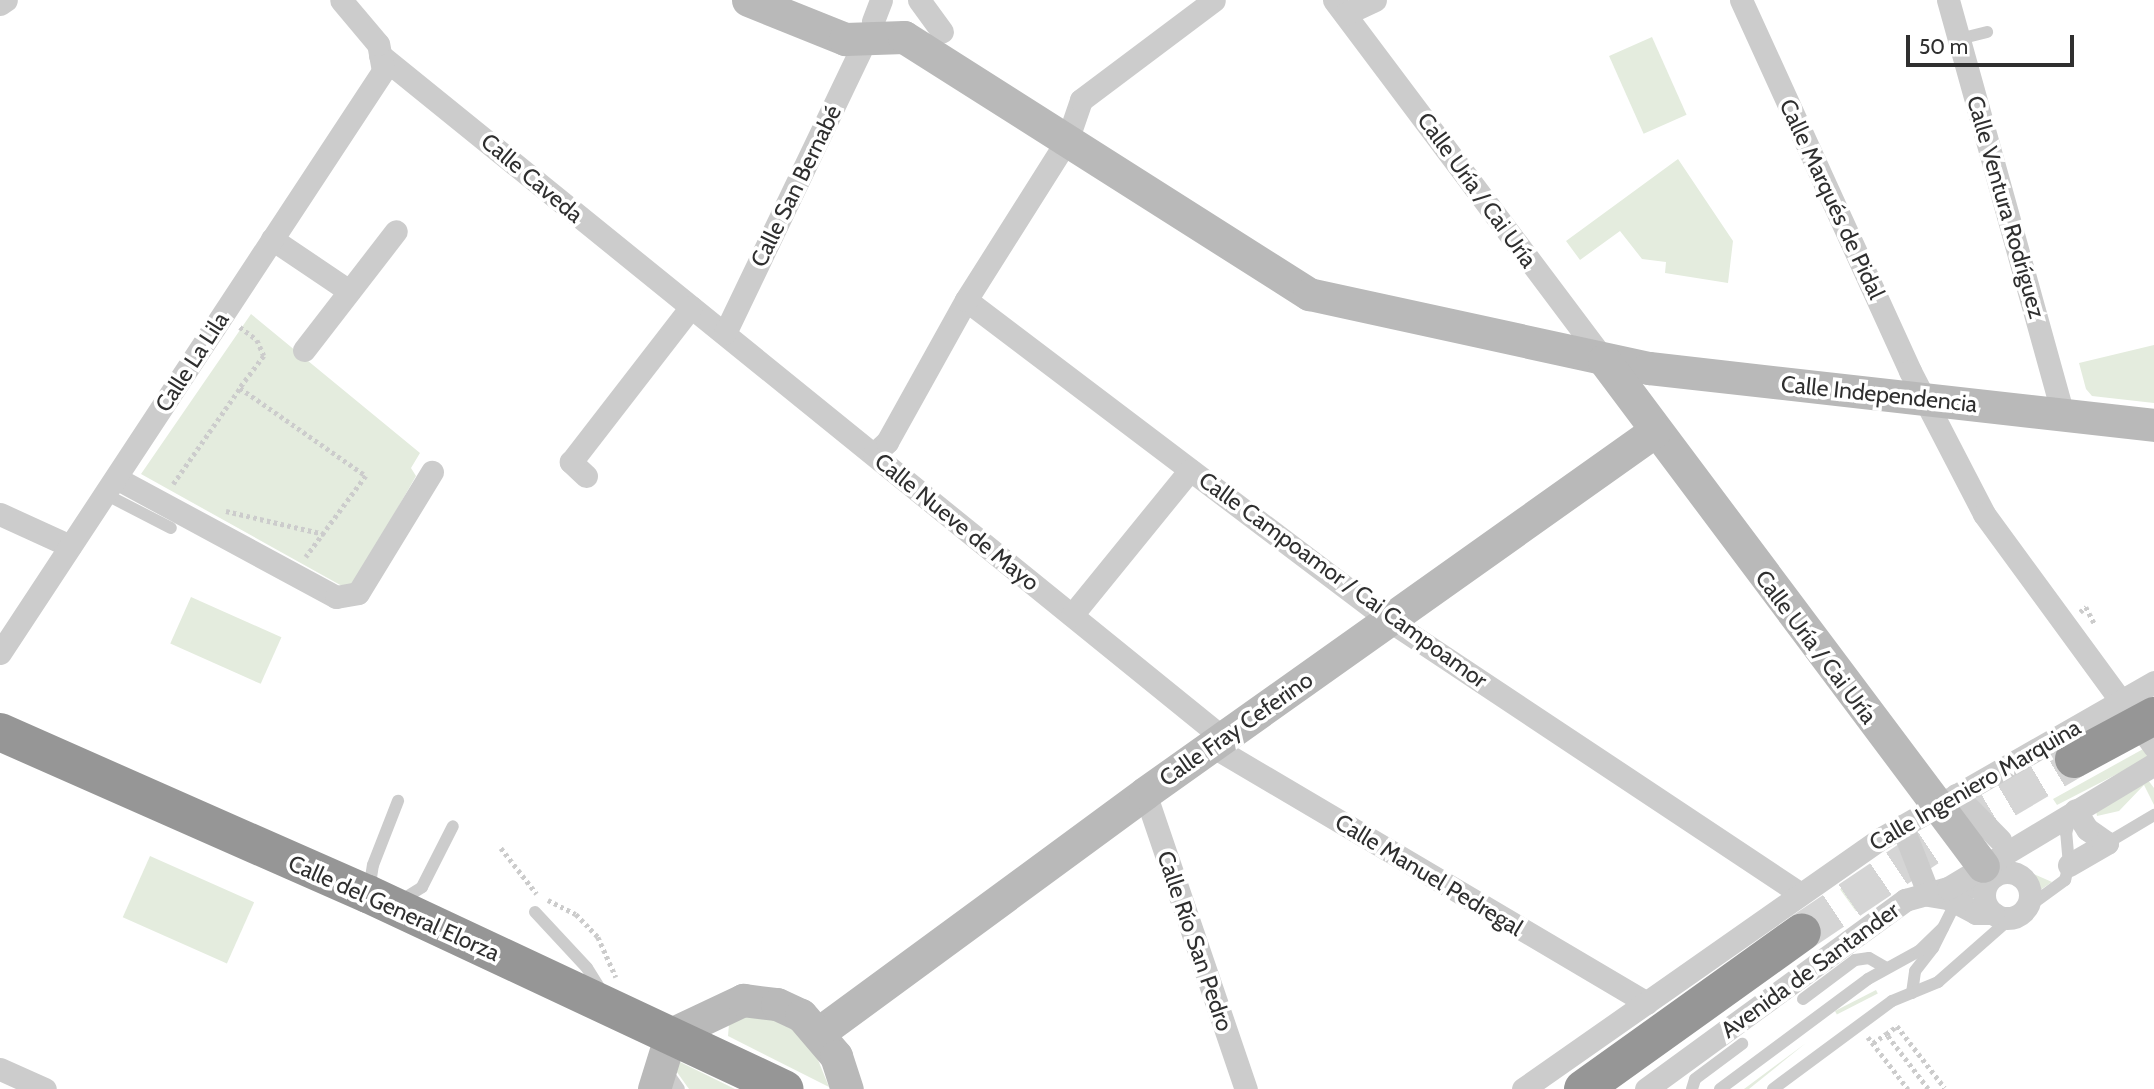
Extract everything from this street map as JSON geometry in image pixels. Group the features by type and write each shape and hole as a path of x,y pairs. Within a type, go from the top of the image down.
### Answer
{"highway":[{"path":"2074,759 2154,716"},
{"name":"Calle del General Elorza","path":"0,732 381,900 614,994 662,1061 785,1089"},
{"name":"Avenida de Santander","path":"1583,1089 1802,932"}],"street":[{"path":"0,4 6,0"},
{"name":"Calle Caveda","path":"341,0 378,44 383,71 687,304"},
{"name":"Calle Independencia","path":"748,0 845,39 876,24 904,37 934,41 1309,295 1649,368 2154,425"},
{"path":"919,0 934,41"},
{"path":"874,454 887,442 966,300 1064,144 1081,100 1214,0"},
{"path":"1340,7 1375,0"},
{"name":"Calle Marqués de Pidal","path":"1741,0 1924,398 1984,514 2154,746"},
{"name":"Calle Ventura Rodríguez","path":"1948,0 2063,415"},
{"name":"Calle Uría / Cai Uría","path":"1340,7 1649,423 1945,801 1991,866"},
{"name":"Calle San Bernabé","path":"725,333 876,24"},
{"name":"Calle La Lila","path":"0,653 383,71"},
{"path":"304,350 396,231"},
{"path":"272,239 349,291"},
{"name":"Calle Campoamor / Cai Campoamor","path":"966,300 1390,621 1800,893"},
{"path":"579,469 687,304"},
{"name":"Calle Nueve de Mayo","path":"687,304 1072,615 1217,742"},
{"path":"1649,368 1642,385 1649,423"},
{"name":"Calle Fray Ceferino","path":"820,1032 1145,793 1390,621 1649,423"},
{"path":"1072,615 1190,470"},
{"path":"110,486 295,572 336,597 358,593 432,472"},
{"path":"0,514 70,547"},
{"name":"Calle Ingeniero Marquina","path":"1800,893 1902,826 2154,682"},
{"name":"Calle Manuel Pedregal","path":"1217,742 1647,1003"},
{"name":"Avenida de Santander","path":"1646,1089 1905,900 1991,866 2075,810 2154,764"},
{"name":"Calle Río San Pedro","path":"1145,793 1246,1089"},
{"path":"2069,865 2106,843 2087,830 2075,810"},
{"path":"1902,826 1926,890 1976,913 2010,913 2029,891 2022,878 1991,866 1984,901 2010,913"},
{"path":"1523,1089 1800,893"},
{"path":"662,1061 710,1011 743,1000 777,1004 801,1015 820,1032 836,1056 847,1089"},
{"path":"0,1069 44,1089"}],"lane":[{"path":"1959,39 1987,33"},
{"path":"110,486 171,528"},
{"path":"398,801 373,865 381,900 422,887 453,826"},
{"path":"1773,1089 1892,1001 1938,982 2010,913 2061,885 2069,865 2066,833 2075,810"},
{"path":"2106,843 2154,815"},
{"path":"1912,993 1915,971 1943,928 1956,902 1991,866"},
{"path":"535,912 614,994"},
{"path":"1720,1089 1886,968 1906,960 1943,928"},
{"path":"1803,999 1856,960 1869,958 1886,968"},
{"path":"1692,1089 1695,1079 1742,1044"},
{"path":"662,1061 678,1089"}],"path":[{"path":"163,492 173,484 264,356 257,340 223,314"},
{"path":"240,388 366,477 295,572"},
{"path":"173,484 183,490"},
{"path":"221,510 324,534"},
{"path":"2078,614 2087,607 2099,631"},
{"path":"501,848 531,891 576,914 598,937 614,994"},
{"path":"1874,1043 1897,1026 1945,1088"},
{"path":"1886,1034 1928,1089"},
{"path":"1878,1049 1908,1089"}],"shaded area":[{"path":"1652,37 1687,115 1644,134 1609,56"},
{"path":"1678,159 1733,241 1728,283 1665,273 1666,262 1642,259 1620,231 1580,260 1566,241"},
{"path":"251,314 420,453 411,468 416,476 354,584 342,586 141,474"},
{"path":"2154,345 2154,403 2092,396 2086,389 2079,363"},
{"path":"191,597 281,637 261,684 170,644"},
{"path":"2154,743 2154,755 2057,805 2053,799"},
{"path":"2145,776 2154,788 2154,805 2144,785 2119,811 2097,816 2096,811"},
{"path":"150,856 254,902 227,964 123,917"},
{"path":"2015,866 2052,882 2036,893"},
{"path":"1857,877 1873,899 1856,911 1840,889"},
{"path":"1876,990 1878,994 1837,1014 1835,1011"},
{"path":"745,1016 771,1019 796,1031 816,1055 829,1087 728,1036 729,1024"},
{"path":"1806,1043 1749,1089 1744,1089"},
{"path":"680,1062 735,1089 689,1089 674,1068"}],"tunnel":[{"path":"1802,932 1957,828 2074,759"}]}
